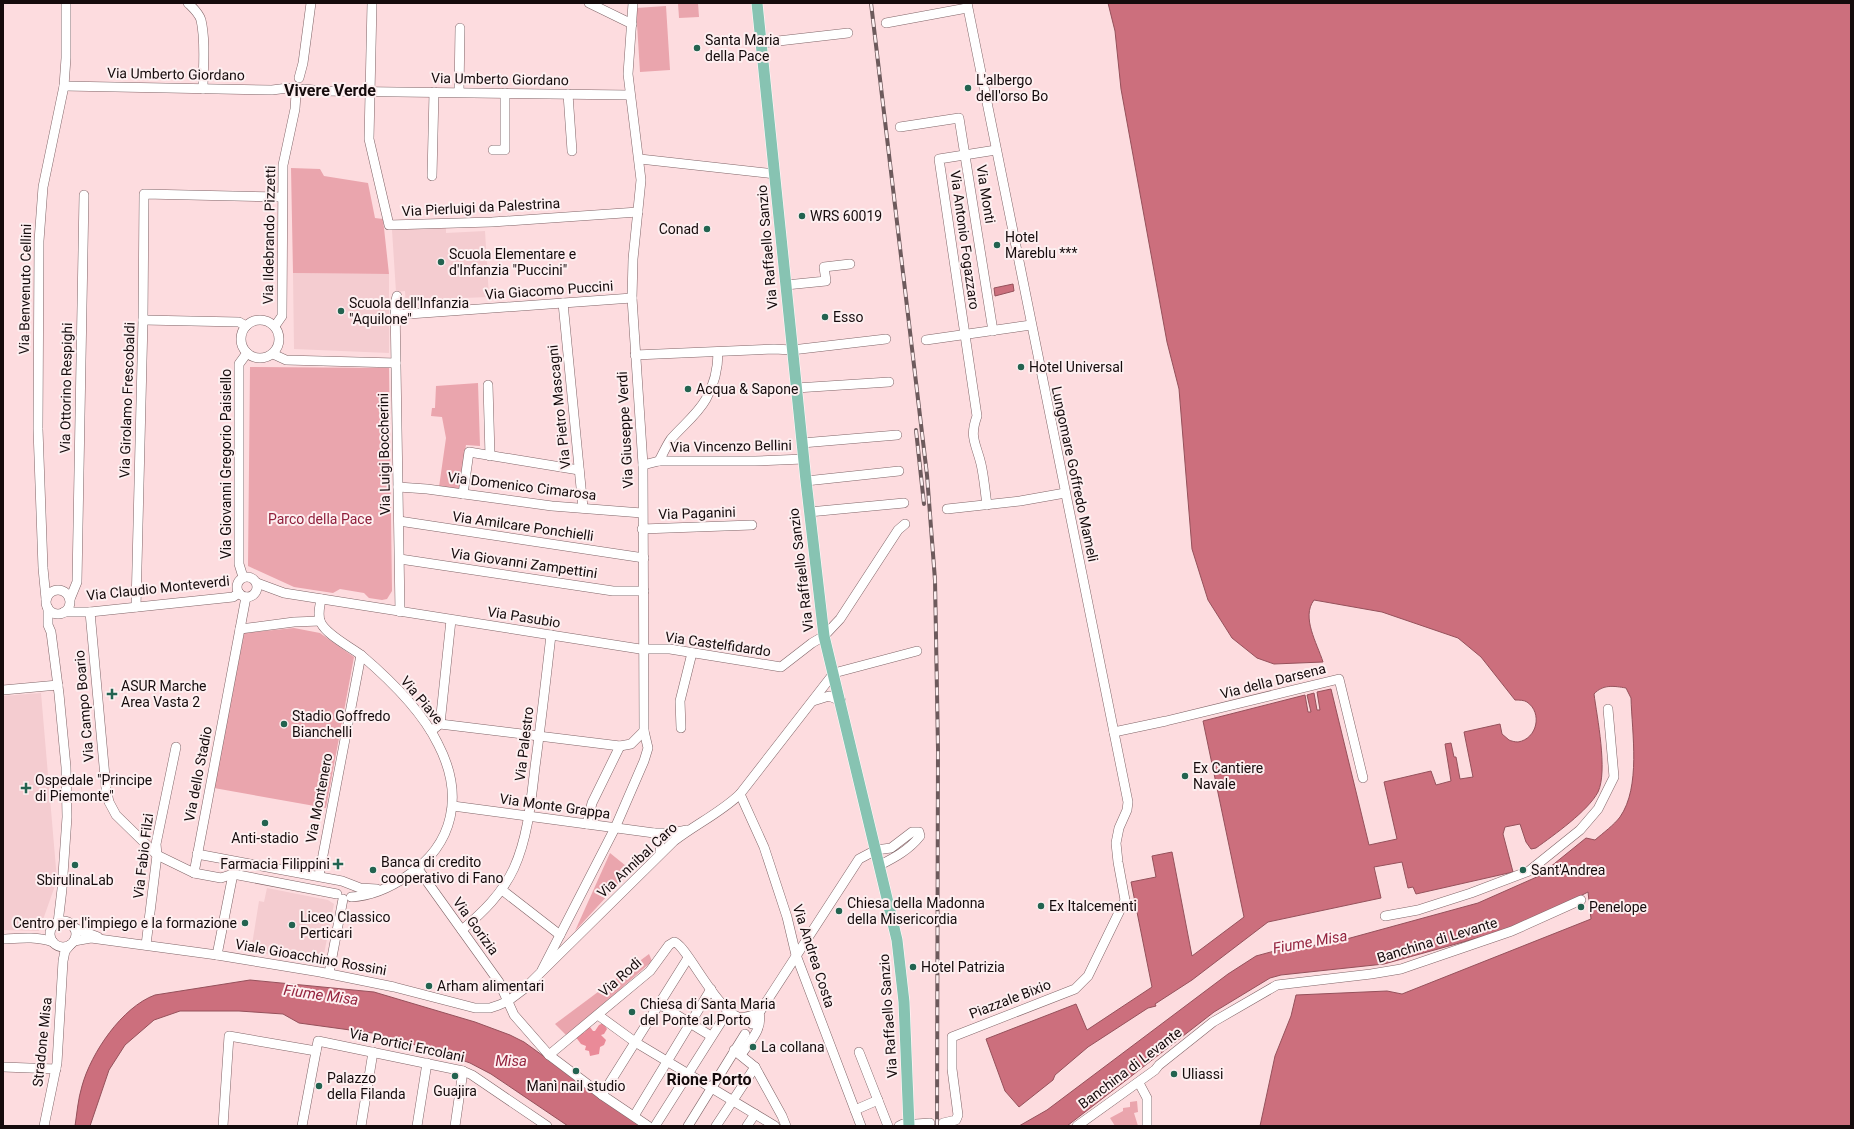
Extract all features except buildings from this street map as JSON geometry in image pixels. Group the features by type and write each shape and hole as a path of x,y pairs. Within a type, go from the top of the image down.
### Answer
{"main road":[{"name":"Via Raffaello Sanzio","path":"757,3 809,512 824,636 841,701 897,940 902,970 907,1125"}],"street":[{"name":"Via Benvenuto Cellini","path":"46,599 44,591 38,429 39,241 43,187 64,86 66,58 66,3"},
{"path":"188,3 200,19 204,53 203,89"},
{"path":"299,78 303,62 311,3"},
{"path":"370,92 372,3"},
{"path":"589,3 632,24"},
{"name":"Via Giuseppe Verdi","path":"542,970 614,828 644,761 648,748 644,731 644,558 642,529 643,465 632,298 633,259 641,180 640,159 628,74 633,3"},
{"path":"886,23 967,5"},
{"name":"Lungomare Goffredo Mameli","path":"967,5 1128,802 1127,810 1119,828 1116,843 1124,900 1088,976 1078,986"},
{"path":"459,92 460,28"},
{"path":"761,43 848,33"},
{"path":"299,78 303,81 304,89 302,93 296,94 290,92 288,88 291,80 299,78"},
{"name":"Via Umberto Giordano","path":"64,86 272,90 288,88"},
{"name":"Via Umberto Giordano","path":"304,89 370,92 630,95"},
{"name":"Via Pierluigi da Palestrina","path":"370,92 369,139 389,225 492,222 638,212"},
{"path":"432,176 434,92"},
{"path":"493,150 505,150 505,93"},
{"name":"Via Ildebrando Pizzetti","path":"275,326 282,316 283,165 295,109 296,94"},
{"path":"568,94 572,151"},
{"name":"Via Monti","path":"900,127 959,118 993,331"},
{"name":"Via Antonio Fogazzaro","path":"965,335 939,159 996,150"},
{"path":"640,159 775,174"},
{"name":"Via Girolamo Frescobaldi","path":"136,607 143,320 144,194 282,196"},
{"name":"Via Ottorino Respighi","path":"69,598 77,582 84,195"},
{"path":"786,285 826,281 824,267 850,264"},
{"name":"Via Luigi Boccherini","path":"397,296 395,315 400,612"},
{"name":"Via Giacomo Puccini","path":"395,315 632,298"},
{"name":"Via Pietro Mascagni","path":"563,304 583,508"},
{"path":"143,320 239,322 246,326"},
{"path":"258,320 270,322 275,326 280,338 277,350 273,354 262,358 252,356 247,353 241,342 241,337 246,326 258,320"},
{"path":"926,340 1031,325"},
{"path":"965,335 977,416 972,429 977,455 981,463 986,505"},
{"path":"635,355 774,349 792,350 886,339"},
{"path":"659,461 670,440 706,400 714,381 718,365 718,352"},
{"name":"Via Giovanni Gregorio Paisiello","path":"243,577 239,564 239,364 247,353"},
{"path":"273,354 286,360 396,363"},
{"path":"796,388 889,382"},
{"path":"488,385 490,456"},
{"path":"802,443 897,435"},
{"path":"463,494 469,452 579,470"},
{"name":"Via Vincenzo Bellini","path":"643,465 659,461 755,461 804,459"},
{"path":"806,481 899,471"},
{"name":"Via Domenico Cimarosa","path":"398,487 583,508 642,513"},
{"path":"947,509 1035,499 1065,492"},
{"path":"809,512 904,503"},
{"name":"Via Amilcare Ponchielli","path":"399,521 644,558"},
{"name":"Via Castelfidardo","path":"644,650 670,649 781,668 812,643 824,636 840,619 898,530 905,524"},
{"name":"Via Paganini","path":"642,529 752,525"},
{"name":"Via Giovanni Zampettini","path":"400,559 613,590 644,591"},
{"path":"284,593 242,595 237,584 243,577 253,578 257,583 284,593 400,612"},
{"path":"44,578 53,591"},
{"path":"255,594 258,588 257,583"},
{"path":"51,632 69,598 60,590 53,591 46,599 48,608 48,625 51,632 58,685 66,767 67,817 62,889 55,925 51,935 55,943"},
{"name":"Via Claudio Monteverdi","path":"61,613 136,607 242,595"},
{"name":"Via dello Stadio","path":"194,873 240,628 242,595"},
{"name":"Via Claudio Monteverdi","path":"69,598 85,612"},
{"path":"240,628 294,622 320,621 319,613 321,599"},
{"path":"48,608 54,614 61,613"},
{"name":"Via Campo Boario","path":"85,612 106,788 109,802 116,815 157,855 194,873 221,878 233,874"},
{"name":"Via Pasubio","path":"400,612 644,650"},
{"path":"440,724 451,620"},
{"name":"Via Piave","path":"320,621 325,628 361,655 422,717 439,745 452,783 453,806 450,825 440,844 418,869 400,881 371,894 342,895"},
{"name":"Via Palestro","path":"462,930 486,909 502,890 514,869 522,849 529,816 551,635"},
{"path":"834,672 917,651"},
{"path":"681,728 680,702 692,653"},
{"name":"Via Montenero","path":"319,876 361,655"},
{"name":"Via Annibal Caro","path":"508,1001 524,989 660,854 689,830 723,809 740,794 834,672"},
{"name":"Via della Darsena","path":"1114,732 1166,721 1339,679 1363,778"},
{"path":"3,690 58,685"},
{"path":"812,701 829,696 841,701"},
{"path":"1385,916 1418,910 1471,893 1528,871 1580,830 1598,809 1614,777 1608,709"},
{"path":"431,731 440,724 620,746 631,744 644,731"},
{"path":"587,824 592,803 620,746"},
{"name":"Via Fabio Filzi","path":"146,945 157,855 156,844 176,747"},
{"name":"Via Andrea Costa","path":"740,794 764,847 787,917 796,955 861,1126"},
{"name":"Via Monte Grappa","path":"453,806 654,833 672,833 689,830"},
{"path":"752,1024 859,859 876,850 891,848 915,831 920,834 918,839 902,852 880,865"},
{"path":"654,833 659,839 661,846 660,854"},
{"path":"198,854 319,876 348,884 353,889 342,895 233,874 217,955"},
{"name":"Via Gorizia","path":"418,869 499,982 514,1015 549,1055 602,1095 648,1126"},
{"path":"319,876 332,889 342,895"},
{"path":"329,973 342,895 341,884 348,884"},
{"name":"Via Piave","path":"348,884 371,889 384,888"},
{"path":"3,938 43,938 63,947 72,943 76,935 62,889"},
{"path":"502,890 560,935"},
{"name":"Banchina di Levante","path":"1077,1126 1139,1083 1213,1022 1277,985 1401,969 1512,931 1581,900"},
{"path":"30,938 64,921 73,926"},
{"path":"566,923 566,932 568,936 572,937 579,935"},
{"name":"Viale Gioacchino Rossini","path":"73,926 105,940"},
{"name":"Viale Gioacchino Rossini","path":"72,943 91,938 217,955 329,973 387,985 475,1008 490,1008 508,1001"},
{"name":"Via Rodi","path":"549,1055 650,970 674,942 680,944 688,958 728,1011"},
{"name":"Stradone Misa","path":"55,943 63,961"},
{"name":"Stradone Misa","path":"44,1126 56,1069 63,961 65,951 72,943"},
{"path":"602,1095 688,958"},
{"name":"Piazzale Bixio","path":"944,1123 956,1120 958,1115 952,1069 952,1037 1078,986"},
{"path":"634,1116 711,989"},
{"path":"659,1004 711,1036"},
{"path":"655,1126 728,1011 738,1017 746,1017 759,1013"},
{"path":"688,1126 711,1088 738,1052 760,1027 761,1021 759,1013"},
{"path":"598,1015 635,1042 774,1126"},
{"path":"738,1052 745,1034"},
{"path":"223,1126 229,1036 316,1051 302,1126"},
{"name":"Via Portici Ercolani","path":"316,1051 318,1041 427,1062 463,1071 472,1075 543,1125"},
{"path":"361,1126 373,1052"},
{"path":"738,1052 755,1067 786,1126"},
{"path":"859,1052 888,1126"},
{"path":"417,1126 427,1062"},
{"path":"3,1067 56,1069"},
{"path":"716,1126 755,1067"},
{"path":"455,1126 463,1071"},
{"path":"1139,1083 1148,1098 1147,1126"},
{"path":"855,1110 878,1100"},
{"path":"747,1126 755,1114"},
{"path":"907,1125 930,1123"}],"shaded area":[{"name":"Scuola Elementare e d'Infanzia \"Puccini\"","path":"446,227 446,233 485,231 489,297 463,298 464,305 406,308 405,291 396,292 392,230"},
{"name":"Scuola dell'Infanzia \"Aquilone\"","path":"293,273 389,274 389,353 294,349"},
{"name":"Ospedale \"Principe di Piemonte\"","path":"41,693 57,880 39,931 3,930 3,696"},
{"name":"Liceo Classico Perticari","path":"267,888 328,900 334,904 323,959 318,964 251,951 259,901 264,902"},
{"path":"603,1023 607,1029 604,1034 601,1035 606,1040 604,1045 600,1047 599,1054 590,1056 589,1051 585,1050 586,1046 581,1044 575,1036 585,1032 586,1029 590,1027 593,1031 595,1031 599,1025"}],"green space":[{"path":"678,3 698,3 699,17 679,18"},
{"path":"666,6 670,70 640,72 636,8"},
{"path":"291,168 320,169 324,176 368,183 375,218 383,219 389,274 293,273"},
{"name":"Parco della Pace","path":"250,367 389,368 392,591 387,599 382,600 369,598 364,593 340,589 333,593 294,587 248,566"},
{"path":"478,383 480,446 466,445 459,489 439,487 446,438 442,417 431,416 432,408 435,408 436,386"},
{"name":"Stadio Goffredo Bianchelli","path":"294,628 320,633 354,657 326,808 214,788 244,633"},
{"path":"610,853 631,870 575,931"},
{"path":"649,954 652,961 650,963 567,1036 555,1024"},
{"path":"1137,1101 1138,1112 1134,1113 1138,1126 1115,1126 1110,1118 1123,1111 1123,1108 1130,1107 1130,1102"}],"water":[{"path":"1108,3 1851,3 1851,1126 1260,1126 1275,1056 1291,1016 1296,995 1387,991 1402,994 1591,919 1588,892 1541,916 1492,934 1384,964 1281,975 1270,978 1214,1012 1067,1126 1019,1126 1047,1110 1228,974 1256,956 1278,950 1332,943 1478,903 1539,876 1586,838 1595,840 1618,820 1627,805 1633,775 1634,759 1631,698 1626,688 1613,686 1605,687 1594,694 1602,758 1601,783 1598,792 1579,815 1536,848 1531,849 1526,842 1520,824 1505,827 1503,834 1513,872 1416,894 1413,887 1408,888 1402,862 1374,867 1381,898 1268,922 1192,980 1155,1004 1156,1006 1148,1008 1088,1047 1055,1075 1053,1080 1019,1107 1005,1091 986,1039 1076,1004 1087,1030 1152,987 1131,882 1156,877 1152,856 1172,852 1192,956 1244,917 1203,721 1305,695 1308,712 1311,712 1307,695 1314,693 1317,710 1320,710 1317,692 1331,689 1369,845 1397,839 1384,782 1431,771 1436,785 1451,781 1445,744 1451,743 1454,757 1456,757 1460,779 1473,777 1464,732 1500,724 1502,734 1509,740 1518,742 1530,736 1536,725 1535,712 1532,707 1526,701 1515,700 1481,657 1458,638 1382,612 1314,600 1310,607 1309,614 1311,630 1323,662 1274,664 1257,658 1232,638 1208,600 1192,549 1179,389 1167,342 1121,89 1115,31"},
{"path":"1013,284 1014,291 995,296 994,288"},
{"name":"Misa","path":"250,980 374,992 475,1022 510,1035 524,1042 640,1126 568,1126 491,1074 470,1063 434,1050 372,1033 299,1023 283,1014 239,1011 180,1011 154,1020 125,1045 109,1070 90,1126 75,1126 81,1091 86,1073 100,1046 120,1020 131,1010 143,1001 155,995"}],"railway":[{"path":"871,3 927,475 935,580 938,749 937,1126"},
{"path":"916,430 924,504"}],"place":[{"name":"Santa Maria della Pace","path":"697,48"},
{"name":"L'albergo dell'orso Bo","path":"968,88"},
{"name":"WRS 60019","path":"802,216"},
{"name":"Conad","path":"707,229"},
{"name":"Hotel Mareblu ***","path":"997,245"},
{"name":"Scuola Elementare e d'Infanzia \"Puccini\"","path":"441,262"},
{"name":"Scuola dell'Infanzia \"Aquilone\"","path":"341,311"},
{"name":"Esso","path":"825,317"},
{"name":"Hotel Universal","path":"1021,367"},
{"name":"Acqua & Sapone","path":"688,389"},
{"name":"ASUR Marche Area Vasta 2","path":"112,694"},
{"name":"Stadio Goffredo Bianchelli","path":"284,724"},
{"name":"Ex Cantiere Navale","path":"1185,776"},
{"name":"Ospedale \"Principe di Piemonte\"","path":"26,788"},
{"name":"Anti-stadio","path":"265,823"},
{"name":"Farmacia Filippini","path":"338,864"},
{"name":"SbirulinaLab","path":"75,865"},
{"name":"Banca di credito cooperativo di Fano","path":"373,870"},
{"name":"Sant'Andrea","path":"1523,870"},
{"name":"Ex Italcementi","path":"1041,906"},
{"name":"Penelope","path":"1581,907"},
{"name":"Chiesa della Madonna della Misericordia","path":"839,911"},
{"name":"Centro per l'impiego e la formazione","path":"245,923"},
{"name":"Liceo Classico Perticari","path":"292,925"},
{"name":"Hotel Patrizia","path":"913,967"},
{"name":"Arham alimentari","path":"429,986"},
{"name":"Chiesa di Santa Maria del Ponte al Porto","path":"632,1012"},
{"name":"La collana","path":"753,1047"},
{"name":"Manì nail studio","path":"576,1071"},
{"name":"Uliassi","path":"1174,1074"},
{"name":"Guajira","path":"455,1076"},
{"name":"Palazzo della Filanda","path":"319,1086"}],"district":[{"name":"Vivere Verde","path":"330,90"},
{"name":"Rione Porto","path":"709,1079"}],"water label":[{"name":"Fiume Misa","path":"1310,942"},
{"name":"Fiume Misa","path":"321,995"}]}
